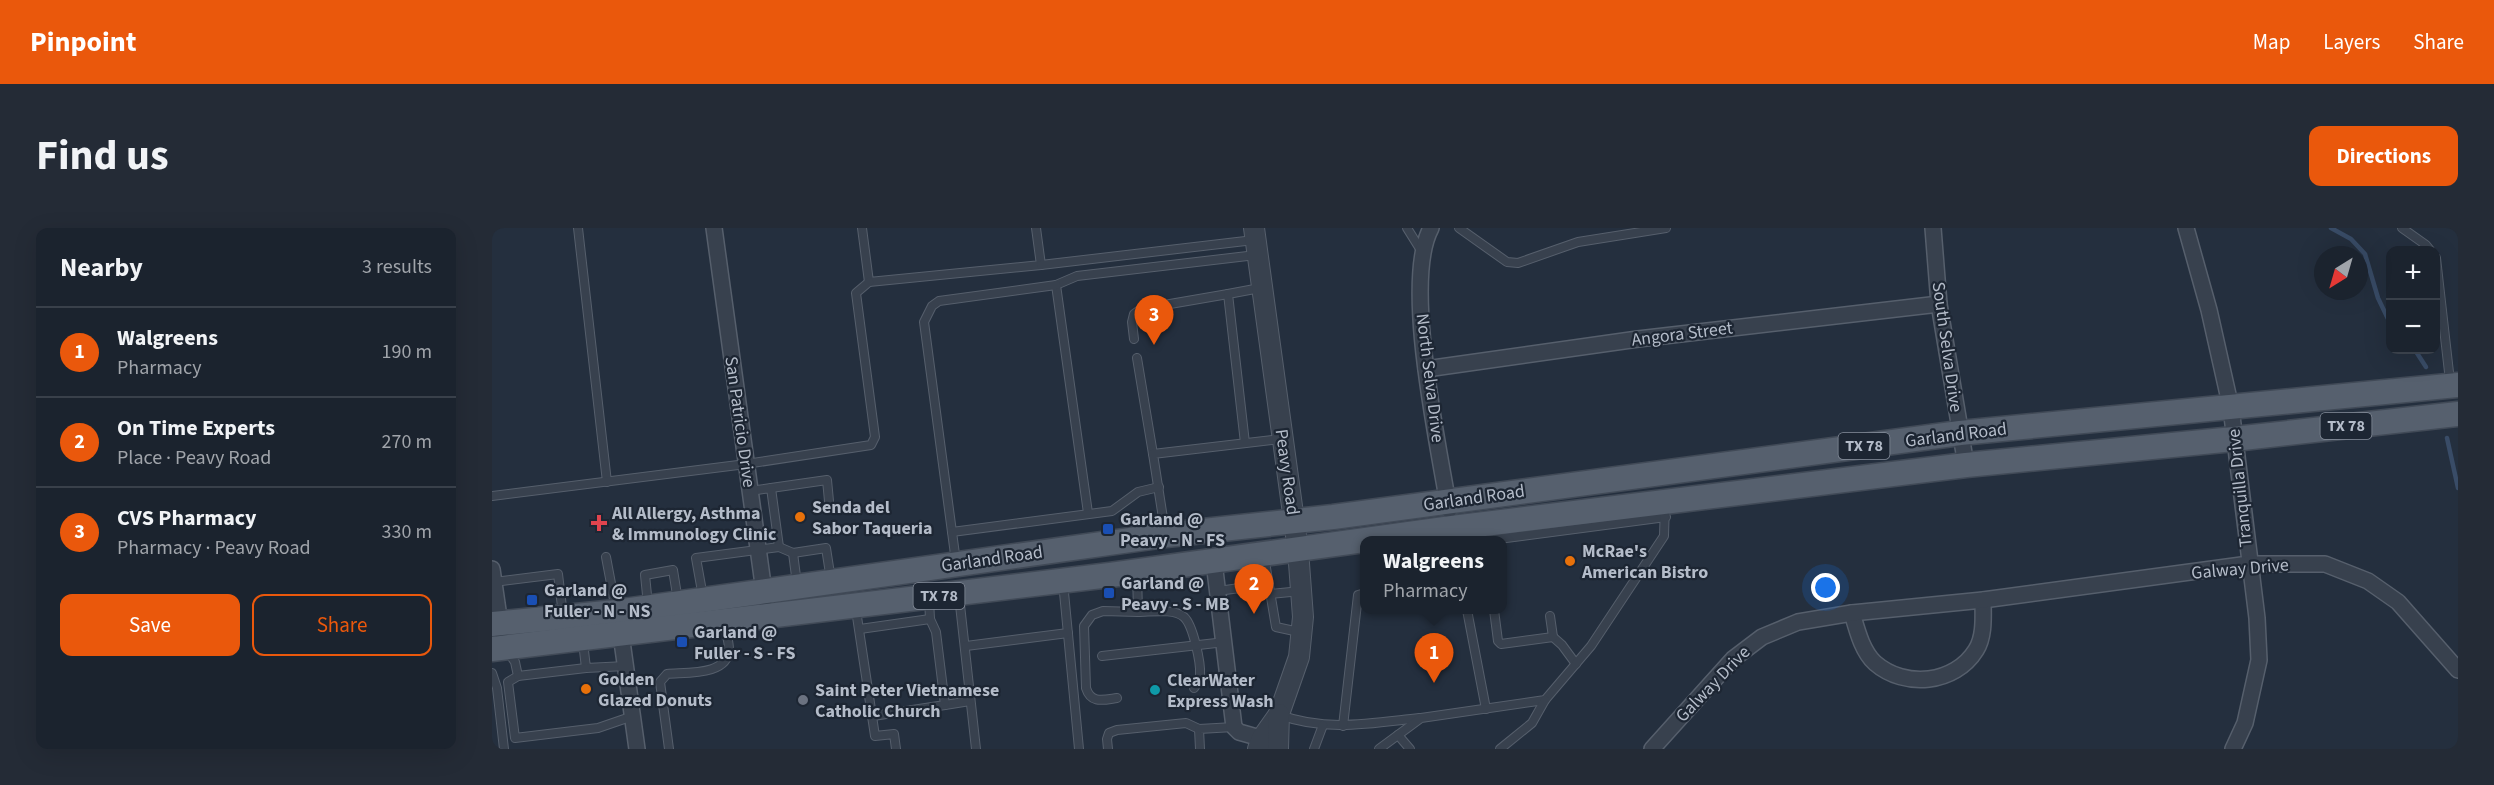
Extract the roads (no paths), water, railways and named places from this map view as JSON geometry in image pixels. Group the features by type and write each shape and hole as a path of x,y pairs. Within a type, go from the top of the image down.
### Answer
{"main road":[{"name":"Garland Road","path":"498,648 582,638 648,607 956,563 1960,433 2454,385"},
{"path":"2454,385 2456,414"},
{"name":"Garland Road","path":"1412,536 1453,531 1485,535 1966,465 2234,439 2456,414"},
{"name":"Garland Road","path":"496,624 564,617 619,622 724,621 862,605 929,608 959,593 1360,542"},
{"path":"862,605 896,586 940,582 951,574 956,563"}],"street":[{"name":"San Patricio Drive","path":"714,228 768,615"},
{"name":"North Selva Drive","path":"1431,228 1422,253 1419,289 1426,369 1453,531"},
{"name":"South Selva Drive","path":"1933,228 1939,304 1966,465"},
{"name":"Tranquilla Drive","path":"2186,228 2210,310 2231,408 2257,618 2259,660 2245,723 2234,749"},
{"name":"Peavy Road","path":"1234,727 1239,732 1269,745 1299,657 1303,633 1298,550 1255,241"},
{"name":"Angora Street","path":"1426,369 1638,339 1939,304"},
{"path":"1214,562 1234,727"},
{"name":"Galway Drive","path":"1652,749 1733,659 1762,637 1798,622 1852,613 1983,600 2249,564 2325,564 2368,581 2398,602 2458,670"},
{"path":"493,575 498,648"},
{"path":"1852,613 1862,643 1875,662 1893,674 1917,680 1944,676 1963,665 1977,649 1983,623 1983,600"},
{"path":"619,622 637,749"}],"lane":[{"path":"578,228 607,482"},
{"path":"862,228 868,282"},
{"path":"1036,228 1041,265"},
{"path":"1407,228 1422,253"},
{"path":"1459,228 1507,262 1518,263 1578,242 1666,228"},
{"path":"2402,228 2427,246"},
{"path":"492,496 746,464 870,445 875,437 856,293 868,282 1255,241"},
{"path":"956,563 924,322 926,314 939,301 1056,285 1077,276 1224,259 1255,241"},
{"path":"2440,280 2454,358 2454,385"},
{"path":"1056,285 1088,513"},
{"path":"1134,339 1132,322 1134,314 1141,309 1262,287"},
{"path":"1228,294 1245,443"},
{"path":"1137,357 1166,535"},
{"path":"1153,454 1283,439"},
{"path":"750,491 827,480 829,501"},
{"path":"952,532 1112,510 1138,492 1159,487"},
{"path":"771,488 779,547"},
{"path":"1500,749 1532,723 1545,700 1591,646 1664,536 1665,510"},
{"path":"703,598 696,558 779,547 793,553 826,548 831,580"},
{"path":"793,553 797,585"},
{"path":"1264,554 1276,627 1303,633"},
{"path":"606,557 619,622"},
{"path":"648,607 645,574 673,570 678,602"},
{"path":"1137,572 1138,612"},
{"path":"493,575 558,574 564,617"},
{"path":"1063,581 1080,749"},
{"path":"1218,591 1269,585"},
{"path":"1270,594 1302,591"},
{"path":"959,593 976,749"},
{"path":"1343,726 1358,595 1360,594"},
{"path":"862,605 860,629 874,736 894,734 896,749"},
{"path":"860,629 929,608 936,632 945,705"},
{"path":"1117,698 1095,700 1088,696 1086,688 1084,626 1092,615 1103,611 1176,613 1185,617 1196,646 1200,675 1194,688"},
{"path":"1468,614 1486,709"},
{"path":"1495,614 1498,641 1501,644 1552,637"},
{"path":"1550,616 1552,637 1562,645 1576,664"},
{"path":"669,749 660,682 667,674 716,669 724,663 729,650 724,621"},
{"path":"966,646 1068,633"},
{"path":"582,638 586,668"},
{"path":"1102,656 1225,642"},
{"path":"498,648 515,662 518,676"},
{"path":"626,666 518,676 508,682 515,738 598,728 633,716"},
{"path":"492,674 504,749"},
{"path":"1279,714 1297,721 1343,726 1421,718 1545,700"},
{"path":"873,716 970,701"},
{"path":"1379,749 1421,718"},
{"path":"1108,749 1109,733 1117,730 1186,723 1199,729 1234,727"},
{"path":"1314,749 1323,725"},
{"path":"1199,729 1200,749"},
{"path":"1398,735 1410,749"}],"waterway":[{"path":"2331,228 2351,239 2365,254 2378,298 2386,315"},
{"path":"2418,354 2426,367"},
{"path":"2447,438 2458,488"}],"place":[{"name":"CVS Pharmacy","path":"1154,345"},
{"name":"Senda del Sabor Taqueria","path":"800,517"},
{"name":"All Allergy, Asthma & Immunology Clinic","path":"599,523"},
{"name":"Garland @ Peavy - N - FS","path":"1108,529"},
{"name":"McRae's American Bistro","path":"1570,561"},
{"name":"Garland @ Peavy - S - MB","path":"1109,593"},
{"name":"Garland @ Fuller - N - NS","path":"532,600"},
{"name":"On Time Experts","path":"1254,614"},
{"name":"Garland @ Fuller - S - FS","path":"682,642"},
{"name":"Walgreens","path":"1434,683"},
{"name":"Golden Glazed Donuts","path":"586,689"},
{"name":"ClearWater Express Wash","path":"1155,690"},
{"name":"Saint Peter Vietnamese Catholic Church","path":"803,700"}]}
